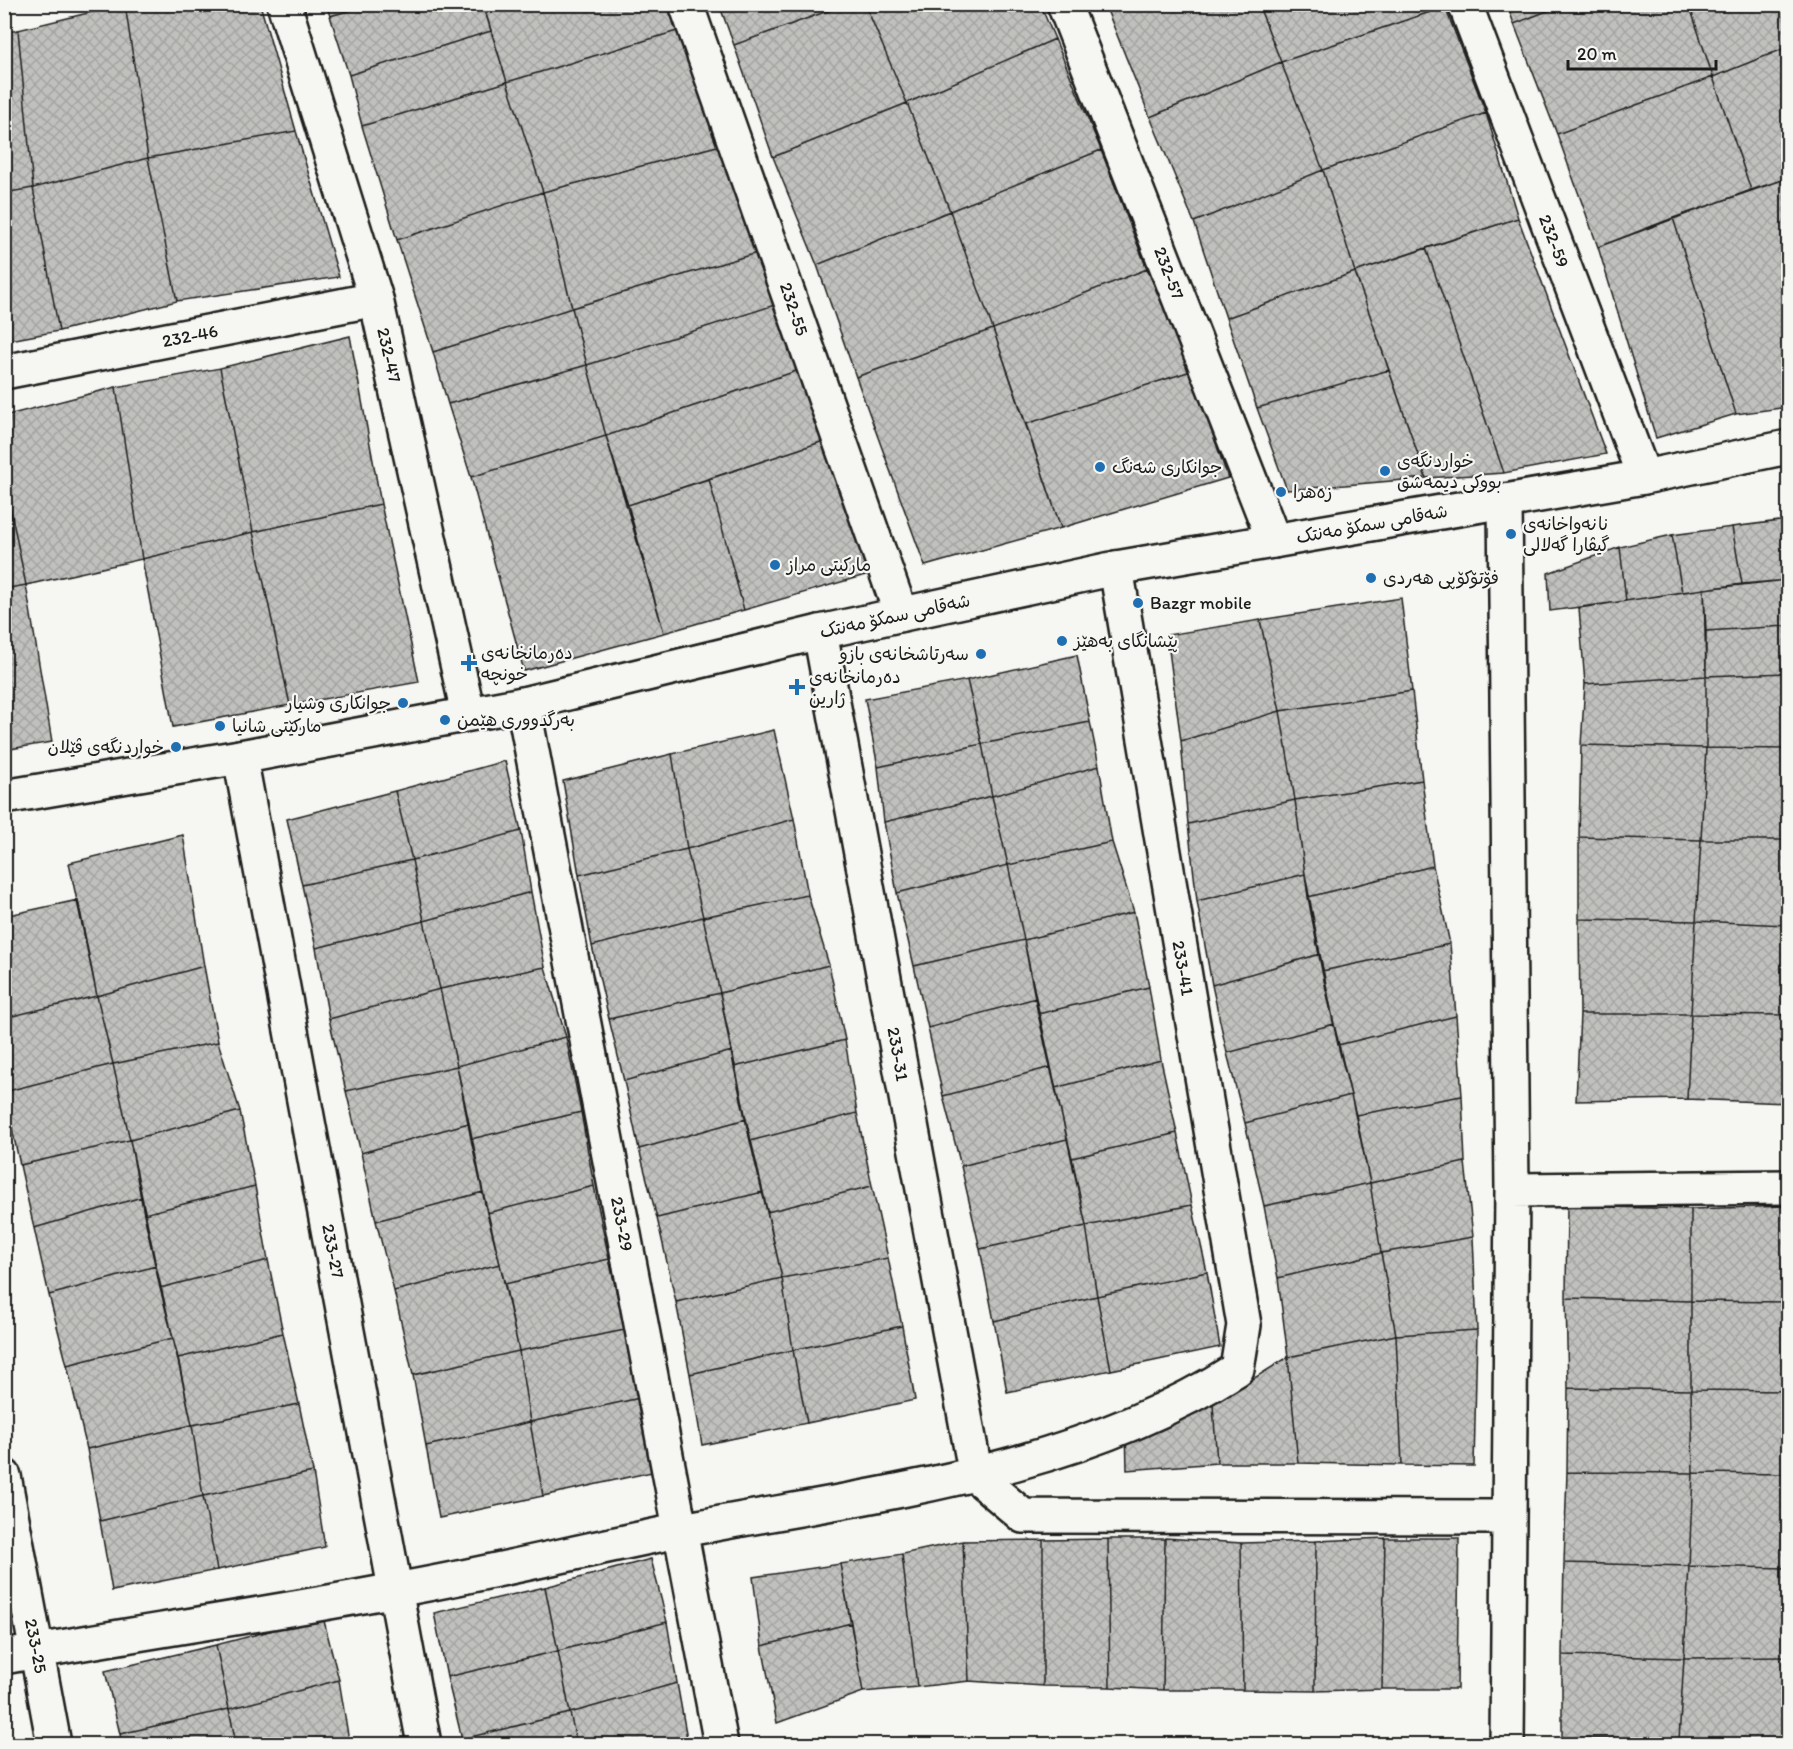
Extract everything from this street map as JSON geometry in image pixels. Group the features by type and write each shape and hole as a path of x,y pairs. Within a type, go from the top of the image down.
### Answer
{"street":[{"name":"232-47","path":"284,4 376,299 468,713"},
{"name":"232-55","path":"686,4 901,614"},
{"name":"232-57","path":"1064,4 1274,541"},
{"name":"232-59","path":"1465,4 1644,477"},
{"name":"232-46","path":"4,372 376,299"},
{"name":"شەقامی سمکۆ مەنتک","path":"4,797 240,757 523,704 820,632 1116,568 1644,477 1788,447"},
{"path":"1505,501 1512,1190 1507,1517 1507,1744"},
{"name":"233-41","path":"976,1476 1126,1427 1206,1389 1238,1369 1244,1325 1116,568"},
{"name":"233-31","path":"820,632 976,1476"},
{"name":"233-29","path":"523,704 721,1744"},
{"name":"233-27","path":"240,757 424,1744"},
{"path":"1512,1190 1788,1187"},
{"name":"233-25","path":"4,1476 54,1744"},
{"path":"4,1657 396,1590 680,1531 976,1476 1023,1516 1507,1517"}],"building":[{"path":"125,4 260,4 296,131 148,158"},
{"path":"125,4 148,158 33,188 18,30"},
{"path":"326,4 373,4 330,16"},
{"path":"373,4 483,4 491,31 349,75 330,16"},
{"path":"483,4 667,4 677,31 507,82"},
{"path":"719,4 847,4 734,45"},
{"path":"847,4 865,4 907,103 773,157 734,45"},
{"path":"865,4 1040,4 1055,39 907,103"},
{"path":"1258,4 1281,62 1150,117 1105,5"},
{"path":"1258,4 1443,4 1445,7 1281,62"},
{"path":"1507,4 1565,4 1514,24"},
{"path":"1565,4 1689,4 1713,77 1557,134 1514,24"},
{"path":"1689,4 1788,4 1788,47 1713,77"},
{"path":"1445,7 1486,113 1323,170 1281,62"},
{"path":"18,30 33,188 4,193 4,33"},
{"path":"491,31 507,82 362,126 349,75"},
{"path":"677,31 721,145 543,192 507,82"},
{"path":"1055,39 1101,150 950,211 907,103"},
{"path":"1788,47 1788,178 1751,190 1713,77"},
{"path":"1281,62 1323,170 1194,222 1150,117"},
{"path":"1713,77 1751,190 1598,247 1557,134"},
{"path":"507,82 543,192 397,240 362,126"},
{"path":"907,103 950,211 817,265 773,157"},
{"path":"1486,113 1518,218 1355,272 1323,170"},
{"path":"296,131 339,277 177,301 148,158"},
{"path":"721,145 760,252 572,308 543,192"},
{"path":"1101,150 1147,269 993,329 950,211"},
{"path":"148,158 177,301 59,331 33,188"},
{"path":"1323,170 1355,272 1226,318 1194,222"},
{"path":"1788,178 1788,407 1736,414 1673,218"},
{"path":"33,188 59,331 4,341 4,193"},
{"path":"543,192 572,308 433,352 397,240"},
{"path":"950,211 993,329 856,377 817,265"},
{"path":"1518,218 1606,454 1504,473 1426,248"},
{"path":"1673,218 1736,414 1656,438 1598,247"},
{"path":"1426,248 1504,473 1426,478 1355,272"},
{"path":"760,252 781,303 587,365 572,308"},
{"path":"1147,269 1191,371 1026,424 993,329"},
{"path":"1355,272 1389,370 1257,408 1226,318"},
{"path":"781,303 805,368 606,436 587,365"},
{"path":"572,308 587,365 448,404 433,352"},
{"path":"993,329 1061,528 925,566 856,377"},
{"path":"350,336 381,504 253,532 220,368"},
{"path":"587,365 606,436 471,477 448,404"},
{"path":"220,368 253,532 142,559 116,387"},
{"path":"805,368 833,438 628,505 606,436"},
{"path":"1389,370 1426,478 1287,490 1257,408"},
{"path":"1191,371 1228,478 1061,528 1026,424"},
{"path":"116,387 142,559 26,585 4,477 4,416"},
{"path":"606,436 664,633 524,671 471,477"},
{"path":"833,438 876,572 744,610 709,479"},
{"path":"4,477 26,585 4,589"},
{"path":"709,479 744,610 664,633 628,505"},
{"path":"381,504 419,682 290,705 253,532"},
{"path":"1788,520 1788,580 1742,584 1732,527"},
{"path":"1732,527 1742,584 1682,592 1672,535"},
{"path":"253,532 290,705 173,727 142,559"},
{"path":"1672,535 1682,592 1626,601 1620,547"},
{"path":"1620,547 1626,601 1550,611 1548,573"},
{"path":"1788,580 1788,626 1706,631 1704,589"},
{"path":"26,585 52,742 4,750 4,589"},
{"path":"1704,589 1706,676 1585,684 1579,608"},
{"path":"1401,598 1412,691 1280,711 1260,620"},
{"path":"1260,620 1280,711 1181,741 1167,635"},
{"path":"1788,626 1788,673 1706,676 1706,631"},
{"path":"1077,655 1090,722 982,744 967,680"},
{"path":"1788,673 1788,749 1706,748 1706,676"},
{"path":"1706,676 1706,748 1581,745 1585,684"},
{"path":"967,680 982,744 878,767 865,699"},
{"path":"1412,691 1422,780 1295,800 1280,711"},
{"path":"1280,711 1295,800 1188,824 1181,741"},
{"path":"1090,722 1099,766 992,796 982,744"},
{"path":"774,730 794,819 687,849 672,754"},
{"path":"982,744 992,796 884,822 878,767"},
{"path":"1581,745 1706,748 1701,840 1579,837"},
{"path":"1706,748 1788,749 1788,840 1701,840"},
{"path":"672,754 687,849 579,875 563,781"},
{"path":"505,761 521,831 412,860 395,791"},
{"path":"1099,766 1112,842 1008,865 992,796"},
{"path":"1422,780 1433,866 1308,897 1295,800"},
{"path":"395,791 412,860 302,885 287,819"},
{"path":"992,796 1008,865 897,893 884,822"},
{"path":"1295,800 1305,874 1197,901 1188,824"},
{"path":"794,819 808,895 703,917 687,849"},
{"path":"521,831 531,892 424,921 412,860"},
{"path":"183,835 204,966 97,996 69,863"},
{"path":"1579,837 1701,840 1696,921 1579,919"},
{"path":"1701,840 1788,840 1788,925 1696,921"},
{"path":"1112,842 1134,912 1024,940 1008,865"},
{"path":"687,849 703,917 592,946 579,875"},
{"path":"412,860 424,921 316,948 302,885"},
{"path":"1008,865 1024,940 914,966 897,893"},
{"path":"1433,866 1450,944 1322,971 1308,897"},
{"path":"1305,874 1320,954 1212,985 1197,901"},
{"path":"531,892 545,967 440,989 424,921"},
{"path":"808,895 829,965 720,993 703,917"},
{"path":"78,900 97,996 4,1018 4,916"},
{"path":"1134,912 1149,987 1038,1014 1024,940"},
{"path":"703,917 720,993 609,1019 592,946"},
{"path":"1579,919 1696,921 1691,1014 1580,1014"},
{"path":"424,921 440,989 329,1019 316,948"},
{"path":"1696,921 1788,925 1788,1015 1691,1014"},
{"path":"1024,940 1036,998 928,1028 914,966"},
{"path":"1450,944 1456,1016 1338,1045 1322,971"},
{"path":"1320,954 1334,1024 1227,1053 1212,985"},
{"path":"829,965 845,1040 734,1067 720,993"},
{"path":"204,966 218,1042 113,1064 97,996"},
{"path":"545,967 566,1037 457,1066 440,989"},
{"path":"1149,987 1161,1060 1055,1088 1038,1014"},
{"path":"440,989 457,1066 346,1091 329,1019"},
{"path":"720,993 732,1051 624,1081 609,1019"},
{"path":"97,996 113,1064 4,1092 4,1018"},
{"path":"1036,998 1051,1067 943,1096 928,1028"},
{"path":"1580,1014 1691,1014 1687,1099 1576,1101"},
{"path":"1691,1014 1788,1015 1788,1103 1687,1099"},
{"path":"1456,1016 1462,1096 1356,1115 1338,1045"},
{"path":"1334,1024 1351,1095 1245,1123 1227,1053"},
{"path":"566,1037 581,1112 471,1139 457,1066"},
{"path":"845,1040 857,1113 750,1141 734,1067"},
{"path":"218,1042 240,1111 130,1140 113,1064"},
{"path":"732,1051 746,1119 639,1149 624,1081"},
{"path":"1161,1060 1177,1133 1072,1158 1055,1088"},
{"path":"113,1064 130,1140 20,1165 4,1092"},
{"path":"457,1066 469,1123 361,1153 346,1091"},
{"path":"1051,1067 1067,1139 961,1166 943,1096"},
{"path":"1351,1095 1370,1183 1264,1206 1245,1123"},
{"path":"1462,1096 1465,1162 1370,1183 1356,1115"},
{"path":"240,1111 255,1186 144,1214 130,1140"},
{"path":"581,1112 594,1186 487,1213 471,1139"},
{"path":"857,1113 872,1186 767,1212 750,1141"},
{"path":"746,1119 763,1192 657,1218 639,1149"},
{"path":"469,1123 483,1192 376,1221 361,1153"},
{"path":"1177,1133 1192,1205 1086,1226 1072,1158"},
{"path":"1067,1139 1086,1226 980,1249 961,1166"},
{"path":"130,1140 142,1197 34,1228 20,1165"},
{"path":"1465,1162 1473,1237 1381,1253 1370,1183"},
{"path":"1370,1183 1381,1253 1278,1278 1264,1206"},
{"path":"255,1186 268,1260 160,1288 144,1214"},
{"path":"594,1186 609,1259 505,1284 487,1213"},
{"path":"872,1186 888,1258 782,1278 767,1212"},
{"path":"483,1192 500,1264 394,1291 376,1221"},
{"path":"763,1192 782,1278 676,1302 657,1218"},
{"path":"142,1197 156,1266 49,1295 34,1228"},
{"path":"1192,1205 1207,1272 1097,1296 1086,1226"},
{"path":"1567,1206 1691,1209 1691,1301 1566,1298"},
{"path":"1788,1206 1788,1302 1691,1301 1691,1209"},
{"path":"1086,1226 1097,1296 994,1321 980,1249"},
{"path":"1473,1237 1477,1330 1396,1335 1381,1253"},
{"path":"1381,1253 1396,1335 1288,1357 1278,1278"},
{"path":"888,1258 902,1326 793,1350 782,1278"},
{"path":"609,1259 625,1330 519,1351 505,1284"},
{"path":"268,1260 283,1333 178,1358 160,1288"},
{"path":"500,1264 519,1351 413,1375 394,1291"},
{"path":"156,1266 173,1338 67,1365 49,1295"},
{"path":"1207,1272 1220,1347 1111,1370 1097,1296"},
{"path":"782,1278 793,1350 690,1374 676,1302"},
{"path":"1097,1296 1111,1370 1007,1392 994,1321"},
{"path":"1566,1298 1691,1301 1691,1390 1568,1388"},
{"path":"1691,1301 1788,1302 1788,1391 1691,1390"},
{"path":"902,1326 915,1400 807,1423 793,1350"},
{"path":"625,1330 640,1398 530,1422 519,1351"},
{"path":"1477,1330 1474,1466 1402,1465 1396,1335"},
{"path":"283,1333 299,1404 192,1425 178,1358"},
{"path":"1396,1335 1402,1465 1298,1463 1288,1357"},
{"path":"173,1338 192,1425 87,1449 67,1365"},
{"path":"793,1350 807,1423 702,1445 690,1374"},
{"path":"519,1351 530,1422 426,1446 413,1375"},
{"path":"1288,1357 1298,1463 1217,1463 1213,1404"},
{"path":"1568,1388 1691,1390 1693,1473 1567,1472"},
{"path":"1691,1390 1788,1391 1788,1474 1693,1473"},
{"path":"640,1398 652,1472 543,1496 530,1422"},
{"path":"299,1404 313,1472 203,1496 192,1425"},
{"path":"1213,1404 1217,1463 1127,1470 1126,1427"},
{"path":"530,1422 543,1496 439,1518 426,1446"},
{"path":"192,1425 203,1496 100,1521 87,1449"},
{"path":"313,1472 325,1547 217,1570 203,1496"},
{"path":"1567,1472 1693,1473 1689,1566 1564,1563"},
{"path":"1693,1473 1788,1474 1788,1568 1689,1566"},
{"path":"203,1496 217,1570 112,1591 100,1521"},
{"path":"1165,1538 1241,1543 1243,1690 1163,1690"},
{"path":"1385,1538 1459,1538 1457,1689 1382,1689"},
{"path":"1385,1538 1382,1689 1315,1691 1316,1541"},
{"path":"1108,1539 1165,1539 1163,1690 1110,1687"},
{"path":"1108,1539 1110,1687 1043,1686 1043,1540"},
{"path":"1043,1540 1043,1686 969,1681 963,1541"},
{"path":"963,1541 969,1681 917,1687 902,1554"},
{"path":"1316,1541 1315,1691 1243,1690 1241,1543"},
{"path":"902,1554 917,1687 863,1692 840,1564"},
{"path":"651,1559 667,1622 558,1651 545,1587"},
{"path":"1564,1563 1689,1566 1684,1658 1562,1655"},
{"path":"840,1564 851,1623 762,1646 753,1577"},
{"path":"1689,1566 1788,1568 1788,1657 1684,1658"},
{"path":"545,1587 558,1651 447,1677 434,1613"},
{"path":"323,1617 339,1680 229,1709 216,1645"},
{"path":"667,1622 677,1683 570,1713 558,1651"},
{"path":"851,1623 863,1692 777,1723 762,1646"},
{"path":"216,1645 229,1709 120,1734 105,1671"},
{"path":"558,1651 570,1713 462,1739 447,1677"},
{"path":"1562,1655 1684,1658 1679,1740 1562,1738"},
{"path":"1788,1657 1788,1744 1679,1740 1684,1658"},
{"path":"339,1680 349,1741 336,1744 236,1744 229,1709"},
{"path":"677,1683 688,1744 577,1744 570,1713"},
{"path":"229,1709 236,1744 122,1744 120,1734"},
{"path":"570,1713 577,1744 463,1744 462,1739"},
{"path":"1562,1738 1679,1740 1679,1744 1562,1744"},
{"path":"1679,1740 1788,1744 1679,1744"}],"place":[{"name":"جوانکاری شەنگ","path":"1100,467"},
{"name":"خواردنگەی بووکی دیمەشق","path":"1385,471"},
{"name":"زەهرا","path":"1281,492"},
{"name":"نانەواخانەی گیڤارا گەلالی","path":"1511,534"},
{"name":"مارکیتی مراز","path":"775,565"},
{"name":"فۆتۆکۆپی هەردی","path":"1371,578"},
{"name":"Bazgr mobile","path":"1138,603"},
{"name":"پێشانگای بەهێز","path":"1062,641"},
{"name":"سەرتاشخانەی بازو","path":"981,654"},
{"name":"دەرمانخانەی خونچە","path":"469,663"},
{"name":"دەرمانخانەی ژارین","path":"797,687"},
{"name":"جوانکاری وشیار","path":"403,703"},
{"name":"بەرگدووری هێمن","path":"445,720"},
{"name":"مارکێتی شانیا","path":"220,726"},
{"name":"خواردنگەی ڤێلان","path":"176,747"}]}
